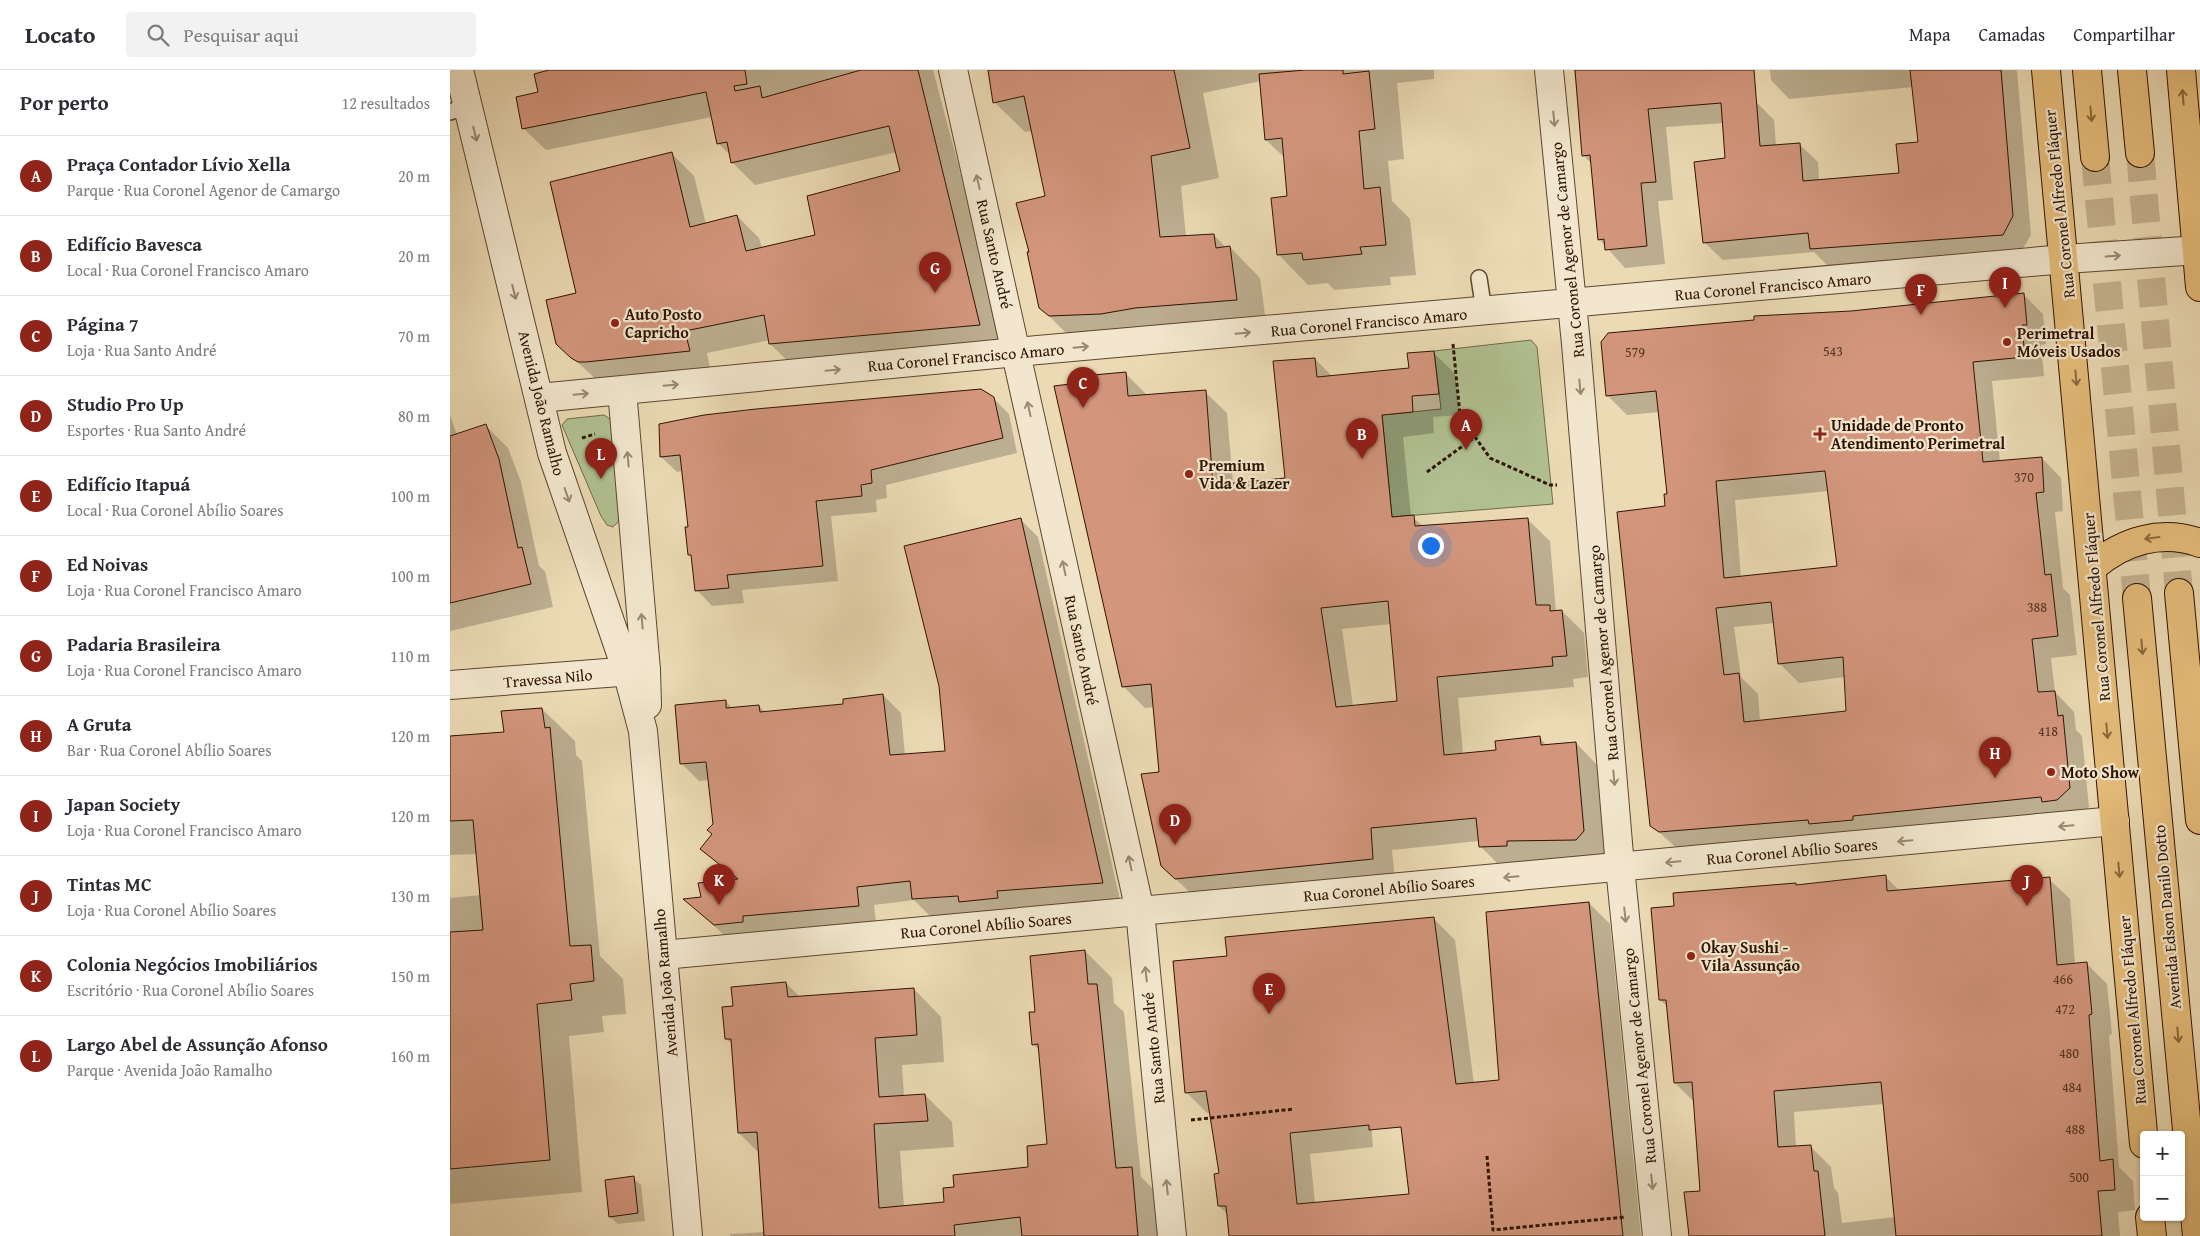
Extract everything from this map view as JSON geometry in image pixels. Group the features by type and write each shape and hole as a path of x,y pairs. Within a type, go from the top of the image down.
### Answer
{"main road":[{"name":"Rua Coronel Alfredo Fláquer","path":"2046,70 2065,259 2143,1131"},
{"path":"2087,70 2095,158"},
{"path":"2132,70 2140,153"},
{"path":"2181,70 2200,287"},
{"path":"2092,568 2121,547 2138,540 2173,537 2200,543"},
{"path":"2179,593 2200,820"},
{"name":"Avenida Edson Danilo Dotto","path":"2137,598 2197,1236"},
{"path":"2150,1221 2152,1236"}],"street":[{"name":"Avenida João Ramalho","path":"459,70 459,109 539,398 552,453 637,670 647,709 643,731 688,1236"},
{"name":"Rua Santo André","path":"953,70 1140,911 1172,1236"},
{"name":"Rua Coronel Agenor de Camargo","path":"1549,70 1588,482 1620,867 1656,1225"},
{"name":"Rua Coronel Francisco Amaro","path":"539,398 1017,352 1451,315 2065,259 2198,250"},
{"name":"Avenida João Ramalho","path":"622,390 637,670"},
{"name":"Travessa Nilo","path":"450,685 637,670"},
{"name":"Rua Coronel Abílio Soares","path":"663,955 2115,821"}],"lane":[{"path":"1479,278 1484,312"}],"path":[{"path":"1451,315 1460,415 1490,458 1550,485 1588,482"},
{"path":"552,453 588,435 625,431"},
{"path":"1427,472 1475,437"},
{"path":"1161,1124 1294,1110"},
{"path":"1487,1156 1493,1230 1656,1225"}],"green space":[{"path":"1531,340 1537,347 1553,504 1392,517 1382,415 1441,409 1434,351"},
{"path":"604,415 610,419 612,426 621,514 618,522 613,527 607,525 601,516 562,425 567,419"}],"building":[{"path":"549,70 745,70 747,84 734,86 735,91 760,86 762,98 861,70 918,70 980,325 769,344 764,315 685,331 690,351 586,362 578,362 571,358 556,344 546,300 576,293 550,182 672,152 690,227 737,215 746,251 815,235 807,196 900,171 889,126 731,163 727,142 717,144 706,92 522,129 516,97 538,92 534,74"},
{"path":"988,70 1174,70 1190,148 1151,156 1160,237 1214,234 1216,248 1230,246 1237,300 1135,308 1101,314 1049,316 1039,308 1027,252 1029,252 1016,203 1045,196 1024,96 993,103"},
{"path":"1305,70 1343,70 1343,74 1369,71 1375,129 1359,131 1364,189 1380,187 1386,245 1360,247 1362,254 1303,260 1302,253 1277,255 1271,198 1287,196 1282,138 1265,140 1259,74"},
{"path":"1575,70 1754,70 1760,146 1800,143 1803,181 1899,173 1896,144 1918,142 1910,70 2001,70 2013,216 2003,235 1810,249 1808,233 1703,243 1694,162 1725,158 1721,103 1648,109 1656,182 1641,183 1647,246 1605,250 1604,239 1598,240 1590,155 1582,156"},
{"path":"2024,293 2027,325 2022,325 2025,357 1973,362 1983,462 2042,457 2044,492 2036,493 2045,575 2051,574 2058,636 2032,639 2038,692 2055,691 2058,716 2063,715 2070,788 2057,800 2042,802 2041,797 1853,816 1853,820 1809,824 1808,820 1659,832 1650,826 1617,512 1665,506 1664,494 1667,494 1656,391 1606,396 1601,342 1608,333 1754,320 1754,316 1851,311","holes":["1825,471 1837,566 1724,578 1716,481","1771,602 1778,664 1843,657 1846,711 1744,722 1739,673 1724,675 1716,608"]},
{"path":"1434,351 1439,394 1412,396 1413,412 1382,415 1392,517 1414,515 1415,526 1528,518 1536,605 1550,605 1550,611 1562,610 1567,656 1552,657 1553,666 1437,677 1444,755 1496,750 1495,741 1540,736 1541,745 1576,742 1584,831 1576,840 1507,841 1507,846 1479,847 1476,818 1371,828 1373,859 1175,879 1161,866 1141,774 1159,772 1151,684 1122,687 1054,386 1070,384 1071,377 1126,372 1128,396 1206,390 1213,485 1285,478 1273,361 1315,358 1317,377 1409,368 1407,353","holes":["1388,601 1397,701 1336,707 1321,608"]},
{"path":"981,389 994,397 1003,438 871,470 872,483 861,485 862,496 816,501 823,566 727,575 729,588 695,591 691,555 688,555 685,527 688,527 680,455 660,457 659,424 704,415 756,409"},
{"path":"486,424 499,459 518,548 522,547 531,584 450,603 450,436"},
{"path":"1021,518 1103,883 997,891 998,898 959,902 958,896 912,899 910,881 857,887 859,906 743,916 743,922 714,925 683,899 701,897 698,883 738,879 700,849 712,834 707,830 713,824 706,762 680,764 675,705 726,700 726,708 759,705 760,712 843,704 843,699 883,694 890,755 945,751 939,686 904,546"},
{"path":"542,708 545,728 550,727 570,946 591,945 594,981 570,984 572,1000 537,1004 550,1160 450,1169 450,932 483,930 473,820 450,821 450,736 504,732 501,711"},
{"path":"1886,875 1887,891 2050,877 2057,965 2087,962 2092,1014 2089,1015 2100,1161 2113,1159 2115,1190 2098,1191 2102,1236 1896,1236 1881,1082 1774,1091 1778,1147 1811,1145 1814,1171 1818,1171 1825,1236 1689,1236 1684,1192 1700,1191 1692,1082 1674,1083 1666,1000 1659,1000 1651,908 1674,906 1673,893 1796,883 1796,885"},
{"path":"1589,902 1623,1236 1229,1236 1226,1206 1218,1206 1214,1174 1219,1173 1206,1091 1185,1093 1173,961 1227,956 1225,937 1434,917 1456,1084 1499,1080 1486,912","holes":["1369,1125 1369,1130 1401,1127 1409,1194 1297,1204 1290,1133"]},
{"path":"1085,950 1088,984 1097,984 1116,1168 1132,1167 1138,1236 1022,1236 1020,1217 954,1225 955,1236 764,1236 757,1132 738,1133 731,1039 725,1039 722,1007 733,1006 731,987 786,982 788,997 914,988 917,1035 875,1038 879,1097 925,1094 928,1121 874,1124 879,1208 944,1202 943,1188 954,1187 953,1175 1028,1167 1027,1146 1047,1144 1038,1044 1032,1045 1029,1012 1035,1012 1030,956"},
{"path":"634,1176 638,1213 609,1217 605,1180"}],"tunnel":[{"path":"2140,153 2179,593"},
{"path":"2095,157 2137,598"}],"place":[{"name":"Padaria Brasileira","path":"935,293"},
{"name":"Japan Society","path":"2005,308"},
{"name":"Ed Noivas","path":"1921,315"},
{"name":"Auto Posto Capricho","path":"615,323"},
{"name":"Perimetral Móveis Usados","path":"2007,342"},
{"name":"Página 7","path":"1083,408"},
{"name":"Unidade de Pronto Atendimento Perimetral","path":"1820,434"},
{"name":"Praça Contador Lívio Xella","path":"1466,450"},
{"name":"Edifício Bavesca","path":"1362,459"},
{"name":"Premium Vida & Lazer","path":"1189,474"},
{"name":"Largo Abel de Assunção Afonso","path":"601,479"},
{"name":"Moto Show","path":"2051,772"},
{"name":"A Gruta","path":"1995,778"},
{"name":"Studio Pro Up","path":"1175,845"},
{"name":"Colonia Negócios Imobiliários","path":"719,905"},
{"name":"Tintas MC","path":"2027,906"},
{"name":"Okay Sushi - Vila Assunção","path":"1691,956"},
{"name":"Edifício Itapuá","path":"1269,1014"}]}
